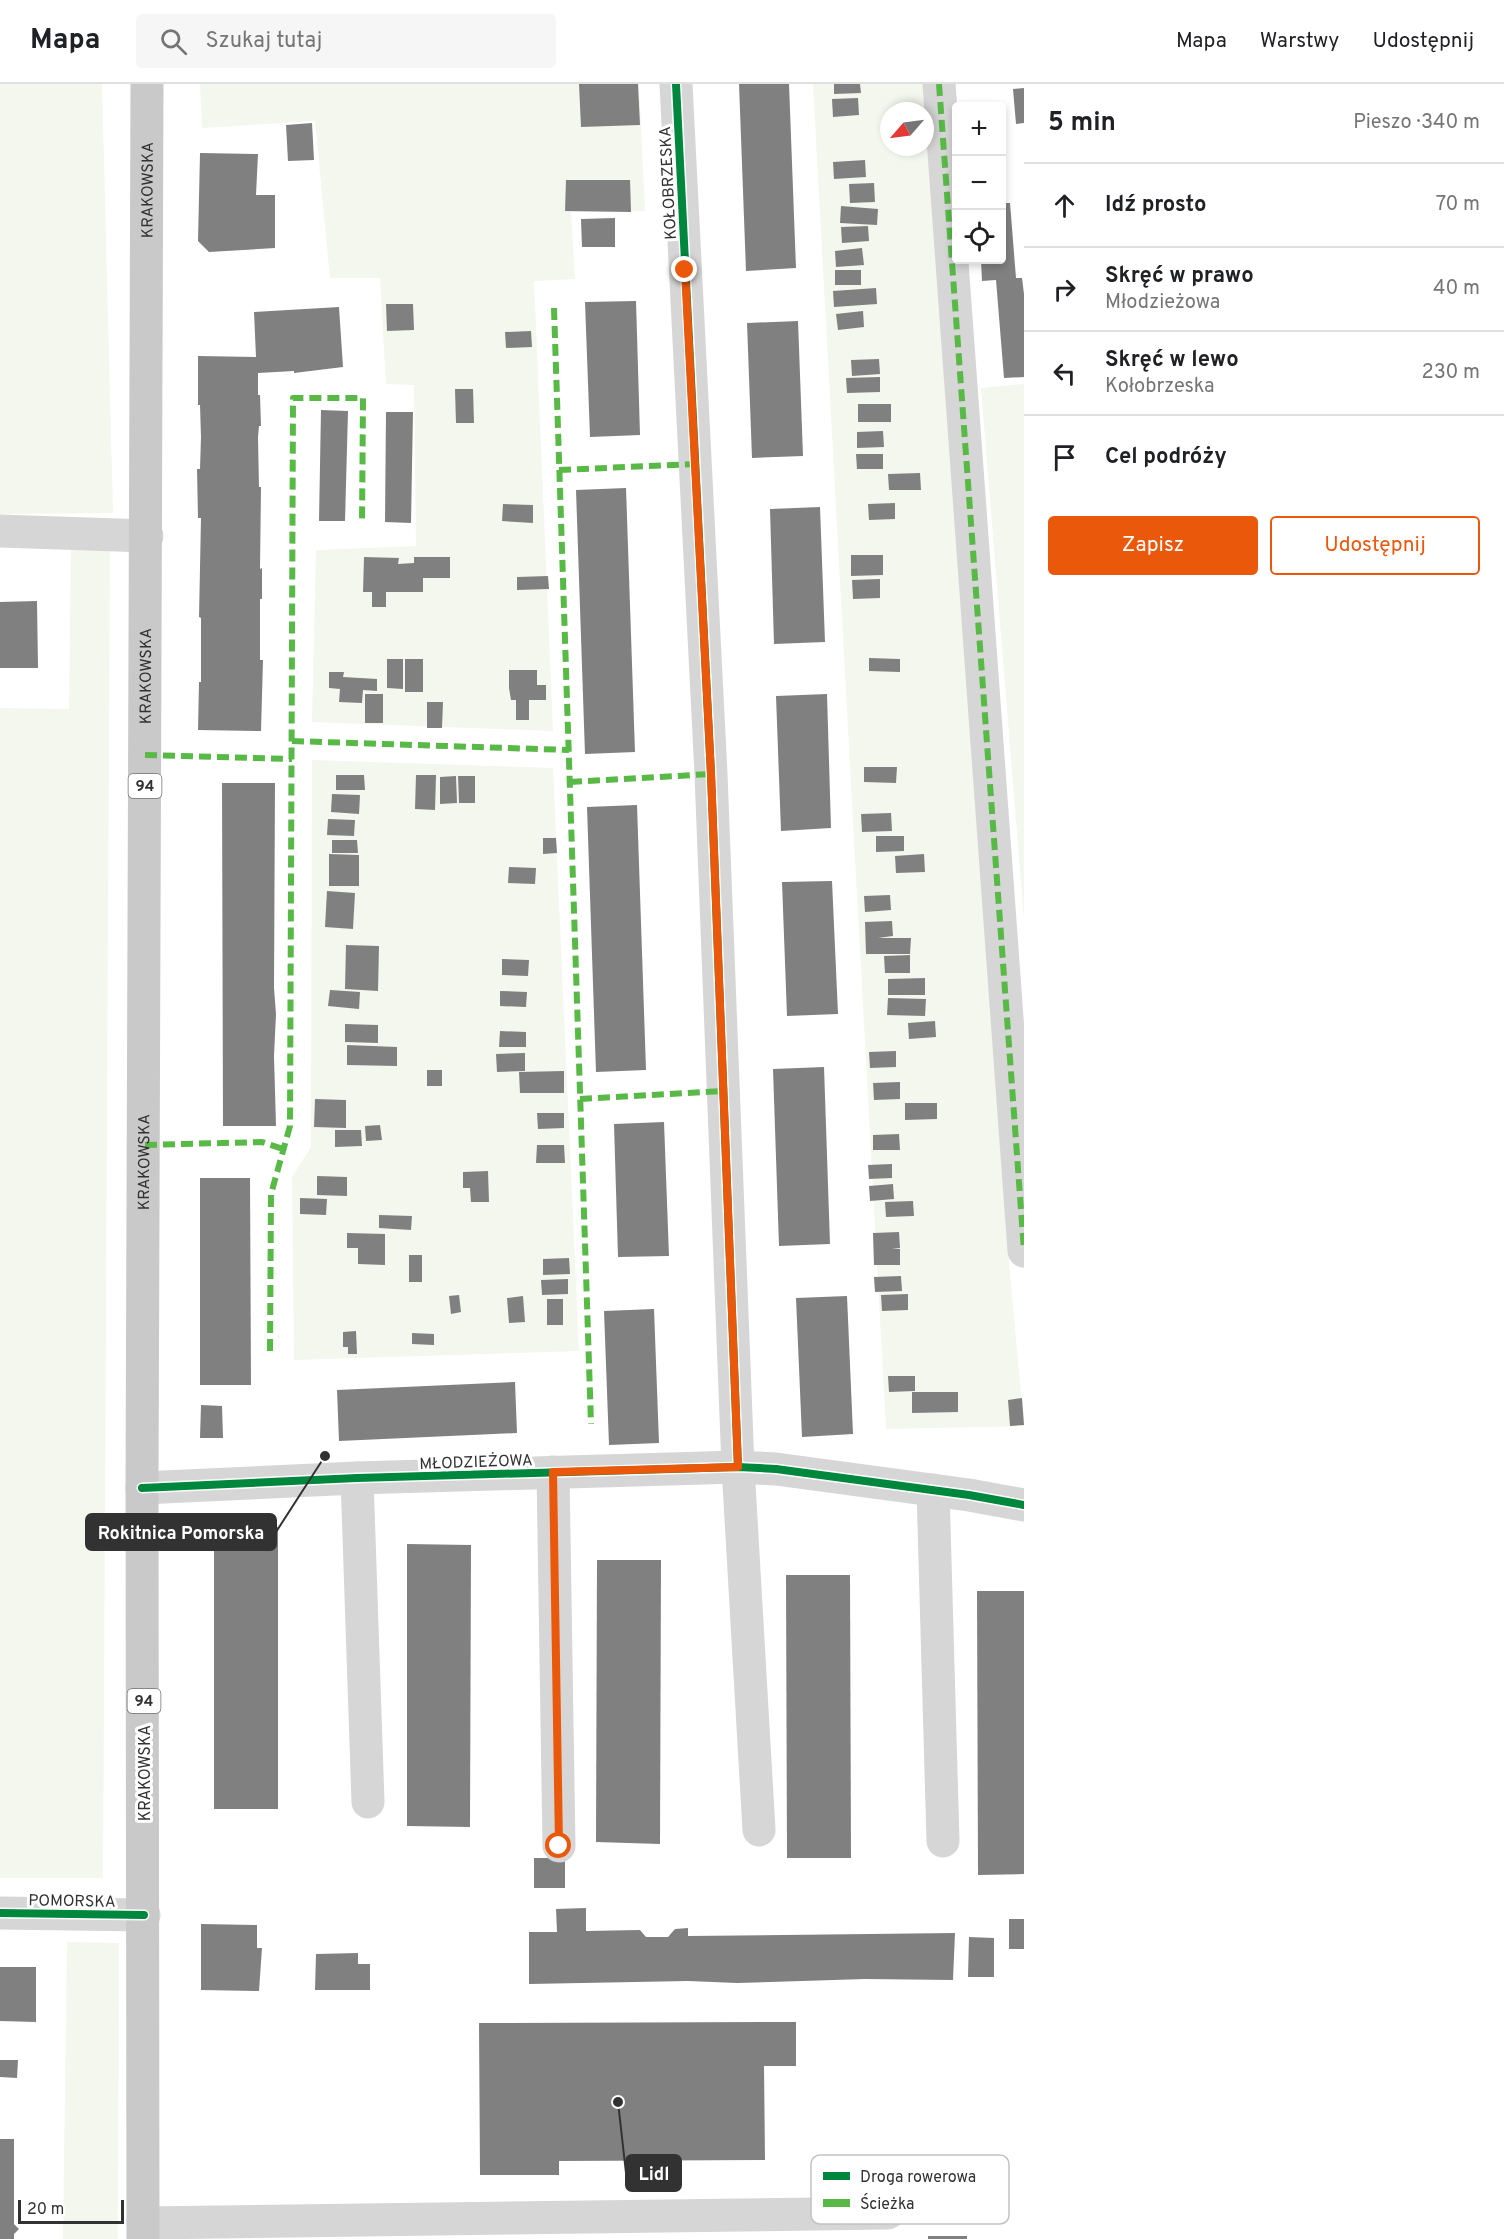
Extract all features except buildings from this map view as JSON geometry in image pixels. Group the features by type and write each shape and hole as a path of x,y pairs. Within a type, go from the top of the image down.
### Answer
{"main road":[{"name":"KRAKOWSKA","path":"143,2231 142,1488 147,84"}],"street":[{"name":"KOŁOBRZESKA","path":"676,84 711,774 738,1467 759,1830"},
{"path":"939,84 1024,1251"},
{"path":"0,531 147,536"},
{"name":"MŁODZIEŻOWA","path":"142,1488 357,1478 738,1467 776,1469 1024,1505"},
{"path":"553,1472 559,1846"},
{"path":"357,1478 368,1802"},
{"path":"933,1490 943,1841"},
{"name":"POMORSKA","path":"0,1913 144,1915"},
{"path":"143,2231 811,2215"}],"shaded area":[{"path":"0,84 102,84 113,513 0,514"},
{"path":"200,84 639,84 645,211 571,212 575,279 534,281 553,731 312,722 316,550 416,546 414,385 386,384 380,278 330,278 315,121 202,128"},
{"path":"813,84 925,84 926,102 880,102 880,156 930,156 1007,1241 1024,1426 886,1429"},
{"path":"1024,384 1024,920 981,388"},
{"path":"71,546 110,548 103,1878 0,1878 0,708 69,709"},
{"path":"312,760 553,768 579,1351 294,1360 292,1177 311,1147"},
{"path":"67,1942 119,1943 118,2239 63,2239"}],"marked path":[{"path":"939,84 1024,1251"},
{"path":"554,308 591,1424"},
{"path":"270,1351 271,1194 290,1126 293,398 363,398 362,524"},
{"path":"559,470 695,464"},
{"path":"292,741 569,750"},
{"path":"145,755 292,759"},
{"path":"570,782 711,774"},
{"path":"580,1099 724,1091"},
{"path":"145,1145 262,1142 283,1149"}],"cycle path":[{"path":"676,84 711,774 738,1467"},
{"path":"142,1488 357,1478 738,1467 776,1469 969,1495 1024,1505"},
{"path":"0,1913 144,1915"}],"place":[{"name":"Rokitnica Pomorska","path":"325,1456"},
{"name":"Lidl","path":"618,2102"}],"route":[{"path":"559,1846 553,1472 738,1467 711,774 685,270"}]}
